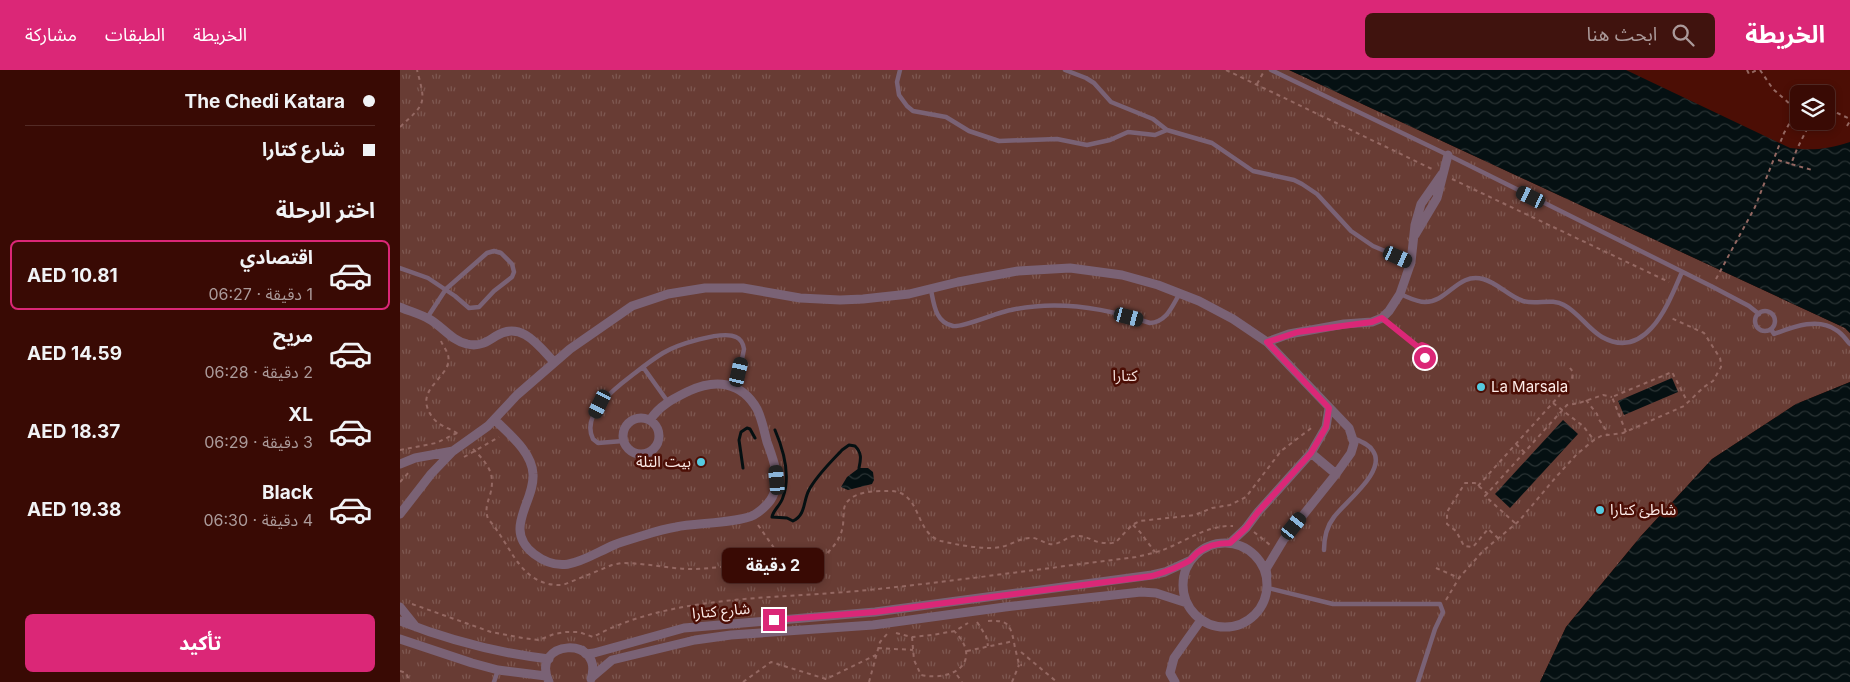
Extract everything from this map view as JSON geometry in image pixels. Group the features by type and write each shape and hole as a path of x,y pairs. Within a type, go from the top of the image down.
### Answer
{"street":[{"path":"1267,342 1298,332 1372,322 1382,318 1389,311 1400,294 1411,262 1415,225 1421,204 1442,174 1448,156"},
{"path":"400,514 431,474 453,451 494,420 517,395 554,362 632,306 650,299 686,290 705,288 733,288 800,298 840,300 886,297 931,290 958,282 1018,270 1063,268 1122,275 1142,280 1180,293 1214,308 1267,342 1350,428 1354,443 1351,453 1284,539 1266,569 1267,576 1268,588 1264,604 1256,615 1247,622 1235,626 1224,628 1212,625 1201,620 1190,610 1183,592 1183,581 1191,560 1208,546 1219,543 1230,543 1244,547 1256,555 1264,567 1267,576"},
{"path":"400,307 427,318 455,339 468,344 485,344 501,333 518,332 535,341 554,362"},
{"path":"494,420 508,432 527,456 533,474 533,486 520,519 522,538 532,553 558,565 574,563 614,544 674,527 738,520 752,516 766,506 774,495 777,480 776,468 757,409 746,396 736,389 725,384 700,386 658,408 650,420"},
{"path":"1230,543 1246,528 1311,453 1326,427 1329,408"},
{"path":"640,418 650,420 658,430 658,443 650,451 639,454 634,453 625,446 623,441 623,430 629,421 640,418"},
{"path":"400,464 414,458 453,451"},
{"path":"1311,453 1336,474"},
{"name":"شارع كتارا","path":"549,659 558,650 566,647 574,647 586,654 594,653 684,628 859,614 1152,576 1191,560"},
{"name":"شارع كتارا","path":"591,679 612,660 674,644 731,635 873,625 1005,607 1141,592 1156,594 1187,603"},
{"path":"400,607 416,627"},
{"path":"1175,682 1170,673 1174,658 1201,620"},
{"path":"400,621 498,652 549,659 546,668 548,679 498,670 448,656 400,639"},
{"path":"582,650 591,662 591,679"}],"lane":[{"path":"900,70 897,82 899,95 912,111 946,117 969,131 999,141 1057,139 1087,145 1110,140 1128,132 1155,135 1168,130"},
{"path":"1065,70 1094,83 1111,102 1153,119 1168,130 1212,143 1253,171 1283,177 1302,184 1318,194 1351,231 1373,246 1411,262"},
{"path":"1271,70 1682,272 1749,306 1759,314"},
{"path":"400,268 428,278 446,289 469,308 476,309 512,277 514,266 501,253 491,251 468,268 446,289 427,318"},
{"path":"1400,294 1415,300 1431,301 1441,297 1462,281 1483,279 1509,295 1525,302 1563,304 1574,311 1601,336 1614,342 1628,341 1643,335 1654,326 1663,314 1682,272"},
{"path":"931,290 937,315 945,323 955,327 1013,309 1052,306 1090,309 1154,323 1167,316 1180,293"},
{"path":"1764,312 1772,315 1774,321 1771,329 1766,331 1757,328 1755,322 1759,314 1764,312"},
{"path":"1382,318 1418,347"},
{"path":"1771,329 1774,334 1802,325 1823,324 1838,330 1850,344"},
{"path":"623,441 598,443 591,435 591,424 600,404 610,392 663,352 690,341 732,335 741,341 744,348 736,389"},
{"path":"643,368 668,402"},
{"path":"1324,550 1325,538 1330,523 1371,476 1376,464 1374,452 1369,446 1353,438"},
{"path":"1268,588 1333,604 1438,603 1442,606 1444,612 1435,629 1418,682"},
{"path":"494,682 498,670"}],"path":[{"path":"400,126 419,110 423,101 424,92 418,70"},
{"path":"1257,84 1265,70"},
{"path":"1747,70 1749,74 1758,70 1773,89 1790,104"},
{"path":"1835,112 1850,120 1847,126"},
{"path":"1719,274 1754,207 1784,133 1790,124"},
{"path":"1791,164 1797,148 1808,130"},
{"path":"1778,160 1812,170"},
{"path":"1442,606 1460,578 1483,551 1516,524 1572,460 1594,440 1626,432 1688,403 1713,381 1721,367 1720,358 1704,333 1663,314"},
{"path":"441,340 448,356 448,365 443,374 430,388 428,407 436,421 457,433 475,450 486,464 492,475 493,483 486,512 488,519 518,565 537,580 563,585 612,565 622,564 695,569 736,566 800,568 811,564 825,555 836,543 842,531 845,506 848,501 855,496 895,490 906,496 915,506 924,529 932,537 940,541 978,547 1001,547 1029,538 1055,544 1065,538 1085,536 1104,543 1116,542 1132,525 1140,520 1180,518 1195,515 1212,508 1230,505 1246,497 1281,451 1313,426"},
{"path":"1478,486 1559,396 1564,385 1572,379 1573,372 1570,368"},
{"path":"1516,524 1485,496 1567,405 1603,395 1612,397 1672,372 1688,403"},
{"path":"1612,397 1626,432"},
{"path":"1586,400 1597,414 1606,430 1607,436"},
{"path":"1553,403 1583,426 1594,440"},
{"path":"462,458 508,432"},
{"path":"400,450 436,443 457,433"},
{"path":"1516,444 1524,452"},
{"path":"400,482 412,470"},
{"path":"1488,494 1473,482 1463,485 1447,512 1447,524 1456,531 1464,546 1473,547 1488,529 1498,538"},
{"path":"1132,525 1140,532 1155,552"},
{"path":"759,526 788,568"},
{"path":"410,604 491,632 539,640 566,632 579,632 593,636 614,625 635,618 696,605 867,590 1136,557 1155,552 1219,526 1246,528 1261,536 1276,552"},
{"path":"1436,568 1460,578"},
{"path":"988,646 986,636 977,622 999,620 1007,623 1012,630 1021,665 1012,682"},
{"path":"869,682 878,648 885,634 891,632 903,633 912,637 955,631 967,623"},
{"path":"912,637 914,660 921,675 937,680 957,675 962,671 967,660 967,651 964,643 955,631"},
{"path":"967,651 1014,641"},
{"path":"878,648 913,650"},
{"path":"1021,652 1057,682"},
{"path":"744,682 771,662 826,679 877,655"},
{"path":"400,670 406,673 410,682"},
{"path":"957,675 962,682"}],"green space":[{"name":"كتارا","path":"400,70 1289,70 1845,328 1850,333 1850,382 1796,404 1712,459 1641,536 1566,627 1540,682 400,682"}],"water":[{"path":"1289,70 1626,70 1790,148 1820,149 1850,142 1850,333 1845,328"},
{"path":"1672,378 1678,392 1624,415 1618,401"},
{"path":"1850,382 1850,682 1540,682 1566,627 1641,536 1712,459 1796,404"},
{"path":"1563,420 1578,434 1510,508 1495,494"},
{"path":"859,468 868,468 873,472 874,480 872,484 848,490 841,487 847,477"}],"waterway":[{"path":"743,468 739,440 741,432 747,428 750,429 755,438"},
{"path":"775,430 784,455 786,480 782,500 772,517 787,518 793,521 797,518 802,511 807,494 816,479 842,450 849,445 855,446 859,451 859,468"}],"place":[{"name":"La Marsala","path":"1481,387"},
{"name":"بيت التلة","path":"701,462"},
{"name":"شاطئ كتارا","path":"1600,510"}],"route":[{"path":"774,620 875,612 1029,590 1152,576 1165,572 1191,560 1208,546 1230,543 1246,528 1311,453 1326,427 1329,408 1267,342 1298,332 1344,324 1372,322 1382,318 1418,347 1422,345 1427,347 1429,353 1425,358"}]}
